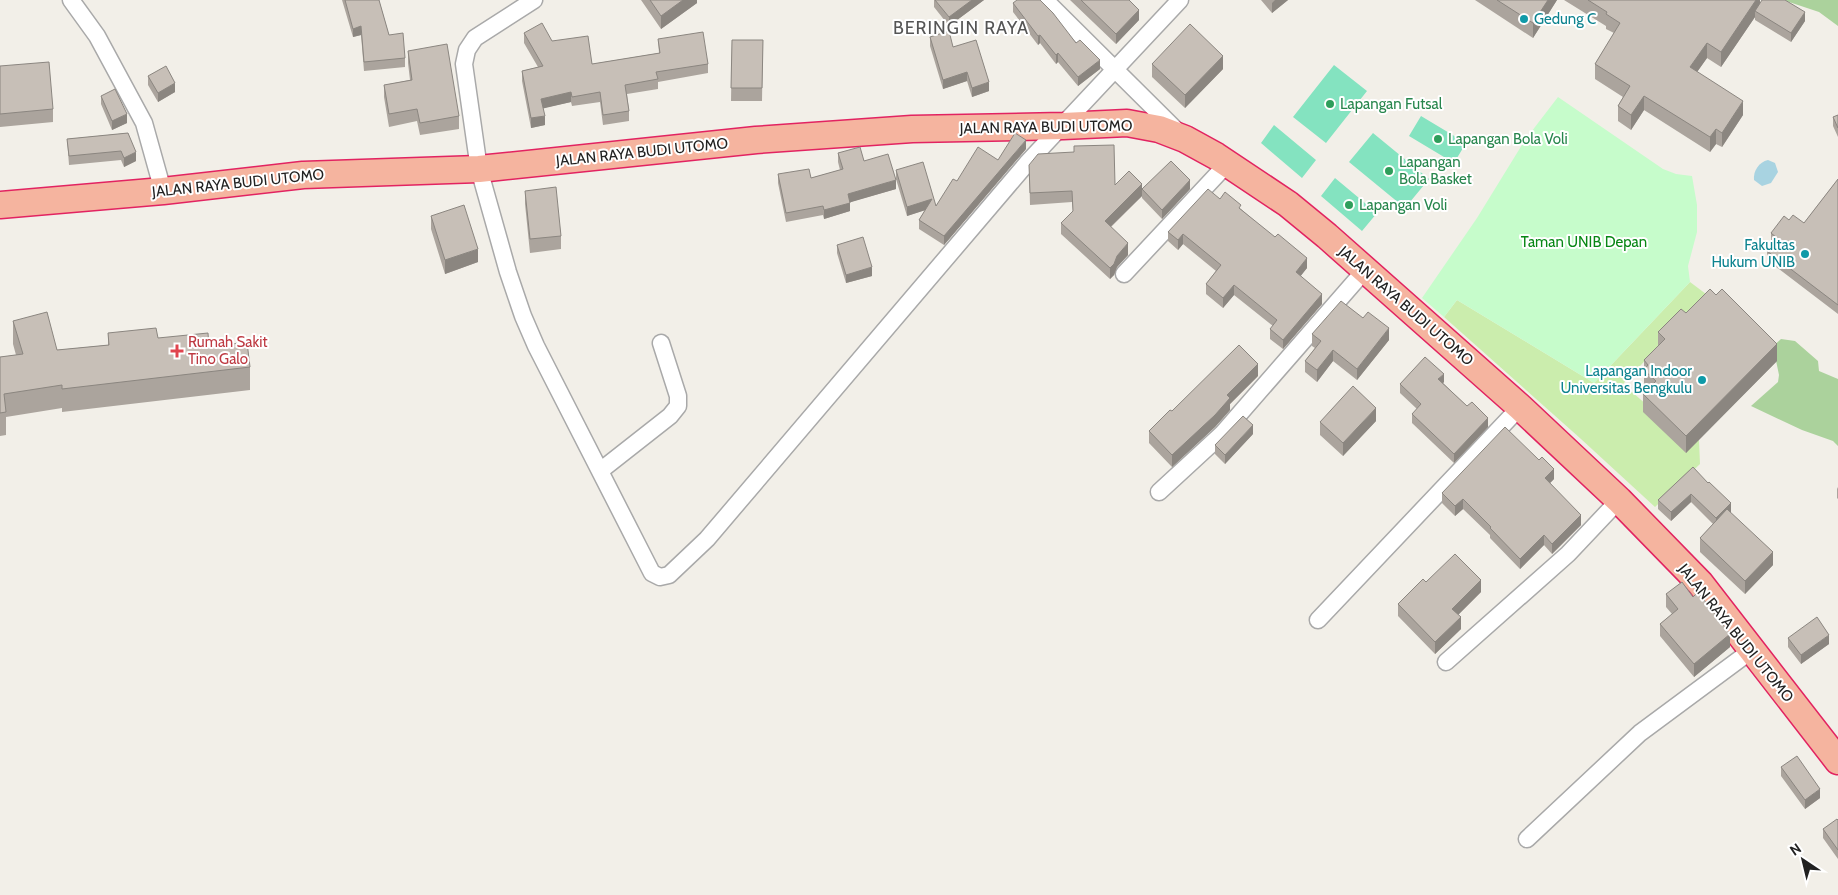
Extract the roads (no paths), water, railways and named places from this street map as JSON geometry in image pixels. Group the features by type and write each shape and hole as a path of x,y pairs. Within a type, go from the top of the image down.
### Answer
{"highway":[{"name":"JALAN RAYA BUDI UTOMO","path":"0,205 163,191 303,176 479,168 766,139 912,128 1063,126 1127,123 1159,129 1185,139 1288,204 1520,407 1620,500 1700,583 1838,761"}],"street":[{"path":"71,0 97,36 144,122 163,191"},
{"path":"534,0 475,38 467,50 464,64 479,168 508,272 523,316 536,346 652,573 660,577 669,575 707,539 1022,170 1180,0"},
{"path":"1045,0 1185,139"},
{"path":"1124,274 1227,164"},
{"path":"1159,492 1222,434 1365,270"},
{"path":"600,471 670,416 678,406 678,396 661,343"},
{"path":"1318,620 1520,407"},
{"path":"1446,662 1568,554 1620,500"},
{"path":"1527,839 1640,732 1752,650"}],"water":[{"path":"1768,160 1775,163 1778,172 1771,183 1762,186 1754,180 1755,173 1759,165"}],"place":[{"name":"Gedung C","path":"1524,19"},
{"name":"Lapangan Futsal","path":"1330,104"},
{"name":"Lapangan Bola Voli","path":"1438,139"},
{"name":"Lapangan Bola Basket","path":"1389,171"},
{"name":"Lapangan Voli","path":"1349,205"},
{"name":"Fakultas Hukum UNIB","path":"1805,254"},
{"name":"Rumah Sakit Tino Galo","path":"177,351"},
{"name":"Lapangan Indoor Universitas Bengkulu","path":"1702,380"}],"district":[{"name":"BERINGIN RAYA","path":"961,28"}],"park label":[{"name":"Taman UNIB Depan","path":"1584,242"}]}
